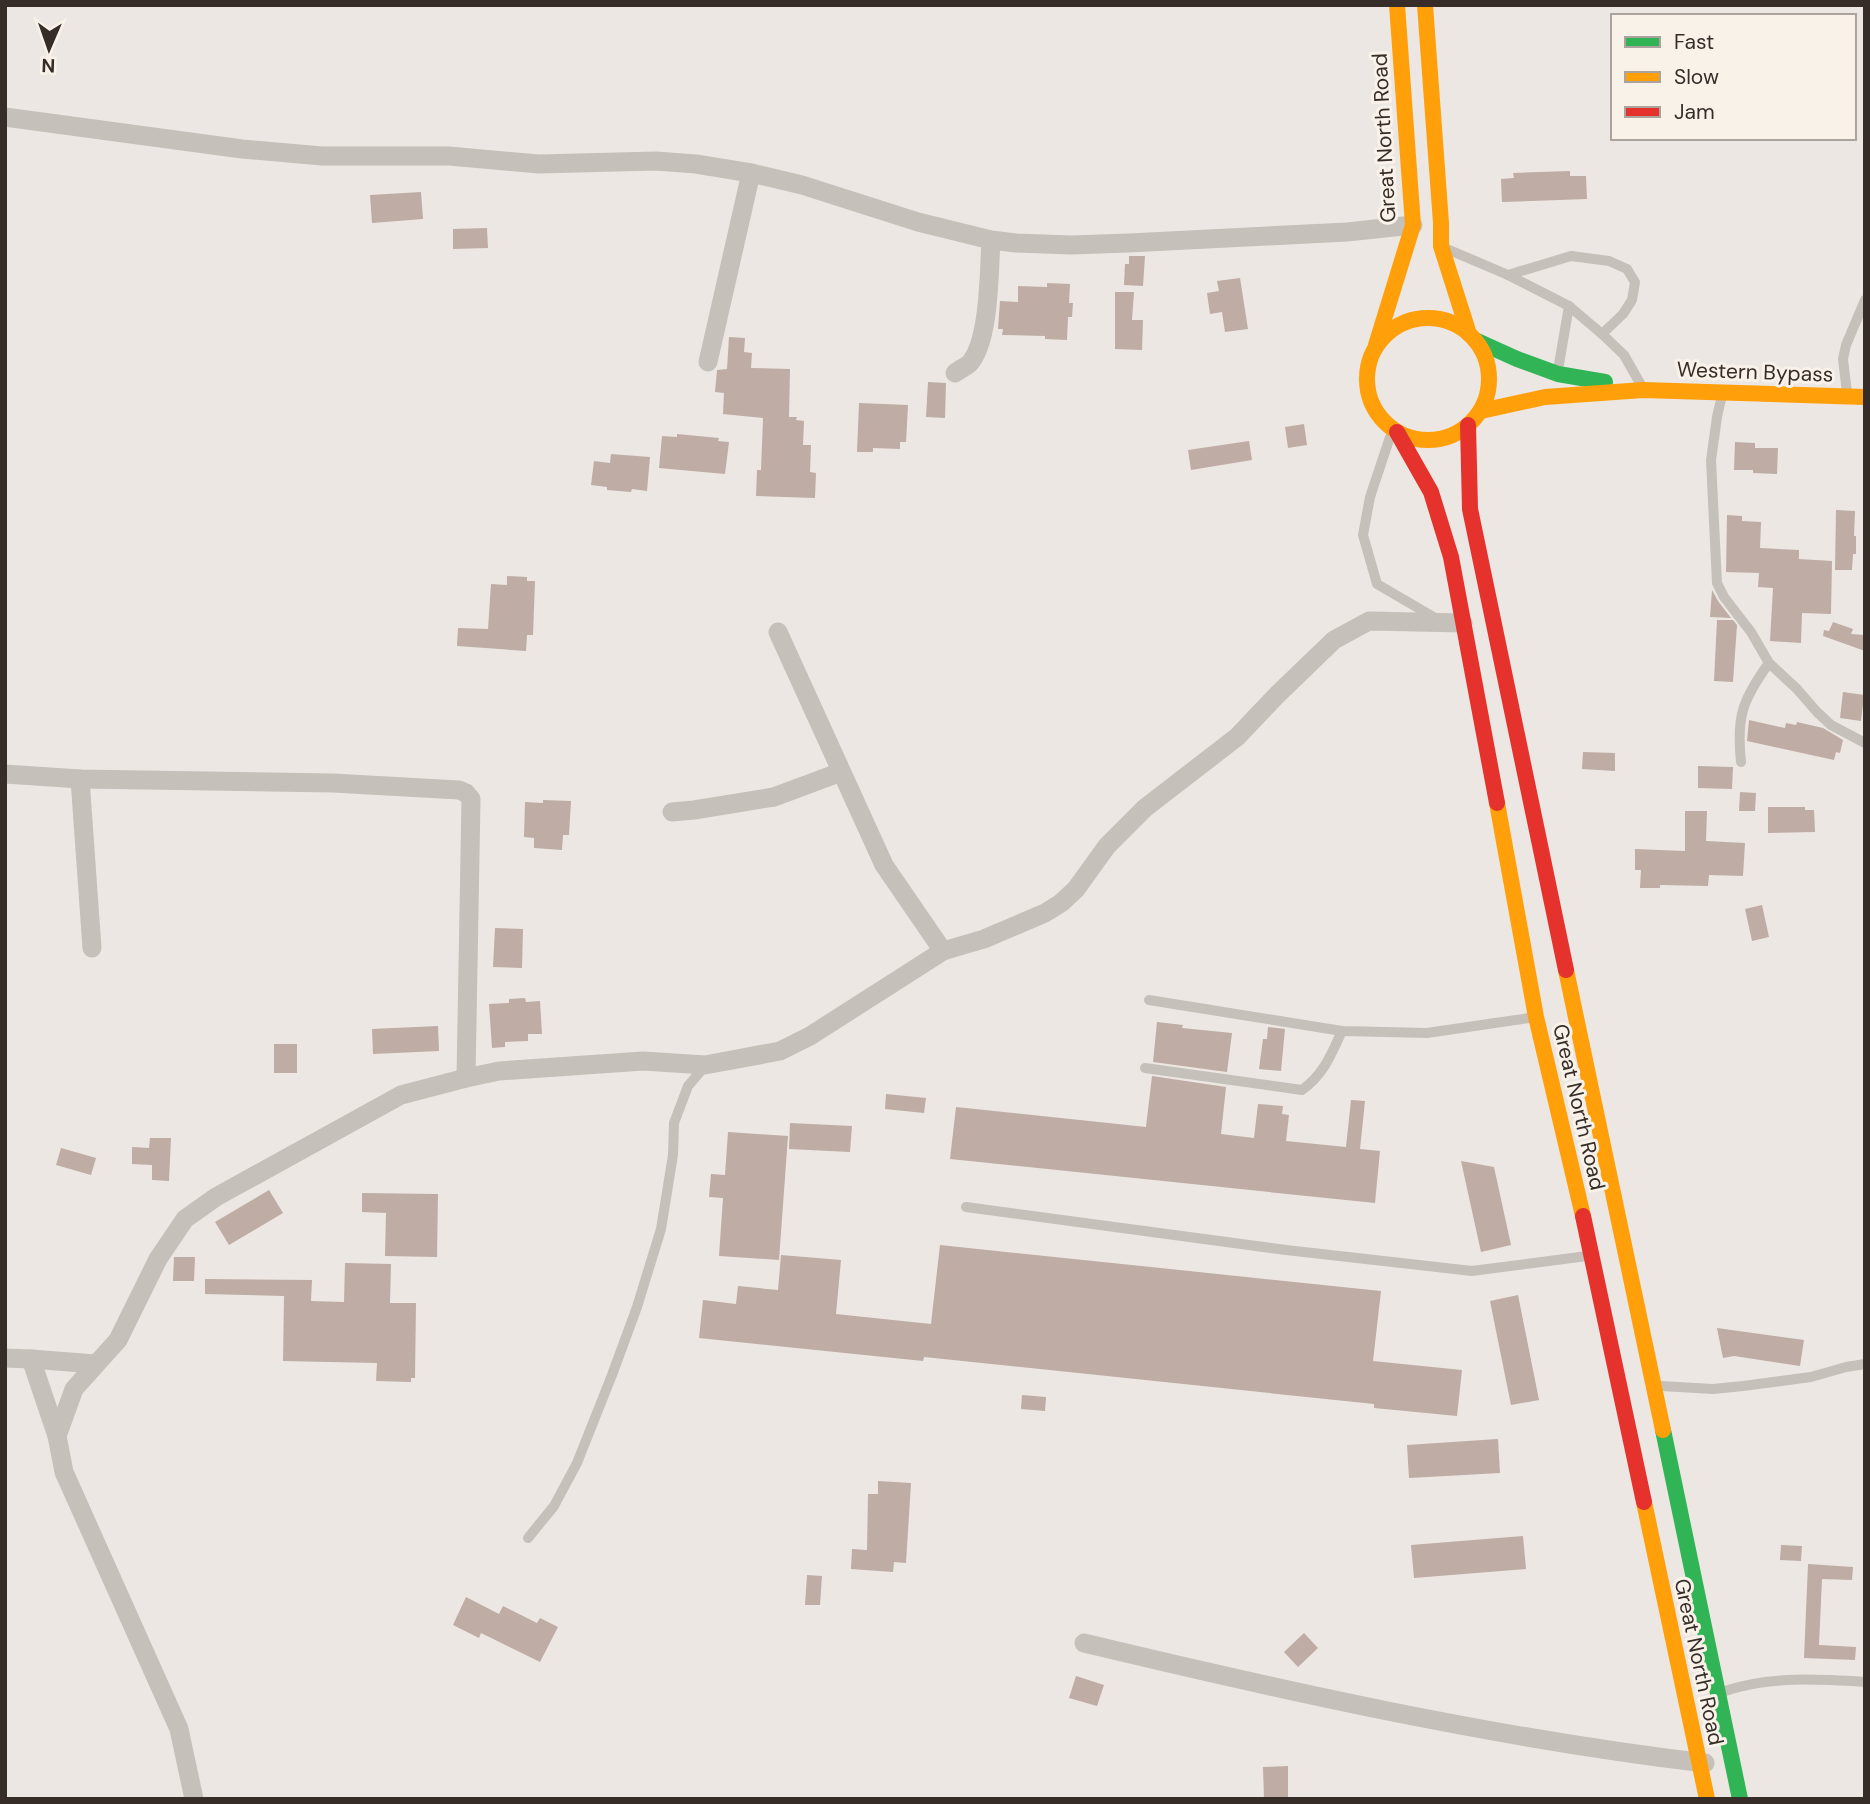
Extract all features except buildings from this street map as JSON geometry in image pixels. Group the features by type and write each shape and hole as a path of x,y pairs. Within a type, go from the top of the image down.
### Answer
{"main road":[{"name":"Great North Road","path":"1375,347 1413,225 1397,5"},
{"path":"1425,5 1441,246 1472,337"},
{"path":"1419,319 1451,322 1472,337 1481,349 1489,369 1488,391 1481,411 1468,425 1452,435 1434,440 1415,439 1395,431 1375,411 1367,388 1367,371 1375,347 1398,325 1419,319"},
{"name":"Western Bypass","path":"1472,337 1517,359 1558,374 1643,390"},
{"name":"Western Bypass","path":"1481,411 1545,397 1643,390 1865,397"},
{"name":"Great North Road","path":"1468,425 1470,509 1707,1799"},
{"name":"Great North Road","path":"1395,431 1431,492 1451,557 1454,623 1536,1017 1608,1252 1653,1385 1740,1799"}],"street":[{"path":"5,117 242,149 322,156 449,156 539,164 656,161 696,164 802,185 918,222 991,240 1016,243 1129,243 1347,232 1413,225"},
{"path":"708,362 751,173"},
{"path":"955,373 970,363 980,342 986,318 991,240"},
{"path":"57,1436 74,1389 118,1340 158,1259 185,1219 216,1196 401,1095 466,1078 499,1071 643,1060 705,1065 780,1051 810,1036 943,951 984,939 1045,913 1061,903 1076,889 1107,846 1145,808 1237,737 1334,640 1369,621 1454,623"},
{"path":"778,632 884,865 943,951"},
{"path":"672,812 774,797 841,772"},
{"path":"5,774 48,779 333,782 459,790 466,793 471,800 466,1078"},
{"path":"80,779 92,948"},
{"path":"5,1358 94,1364"},
{"path":"31,1359 57,1436 64,1472 179,1729 194,1799"},
{"path":"1084,1643 1249,1682 1471,1727 1592,1748 1733,1767"}],"lane":[{"path":"1441,246 1508,275 1569,306 1624,355 1643,390"},
{"path":"1508,275 1571,256 1609,261 1627,269 1635,282 1632,300 1623,314 1602,334"},
{"path":"1847,396 1843,359 1865,300"},
{"path":"1558,374 1569,306"},
{"path":"1723,392 1711,460 1717,583 1769,663 1831,725 1865,743"},
{"path":"1395,431 1370,497 1363,535 1377,584 1454,623"},
{"path":"1741,762 1739,745 1743,706 1769,663"},
{"path":"1149,1000 1342,1031 1427,1033 1536,1017"},
{"path":"1145,1068 1303,1090 1315,1080 1327,1063 1342,1031"},
{"path":"528,1538 554,1506 577,1463 612,1375 661,1229 673,1155 674,1123 688,1086 705,1065"},
{"path":"966,1207 1286,1251 1472,1271 1608,1252"},
{"path":"1653,1385 1713,1389 1811,1377 1865,1364"},
{"path":"1718,1693 1773,1681 1821,1679 1865,1682"}],"traffic: fast":[{"path":"1475,340 1558,374 1605,382"},
{"path":"1663,1430 1740,1799"}],"traffic: slow":[{"path":"1376,345 1413,225 1397,5"},
{"path":"1425,5 1441,246 1469,334"},
{"path":"1428,318 1451,322 1471,336 1485,356 1489,379 1485,402 1471,422 1451,436 1428,440 1405,436 1385,422 1371,402 1367,379 1371,356 1385,336 1405,322 1428,318"},
{"path":"1481,411 1545,397 1643,390 1865,397"},
{"path":"1497,803 1536,1017 1583,1216"},
{"path":"1566,970 1663,1430"},
{"path":"1644,1502 1707,1799"}],"traffic: jam":[{"path":"1468,425 1470,509 1566,970"},
{"path":"1397,432 1431,492 1451,557 1497,803"},
{"path":"1583,1216 1644,1502"}]}
